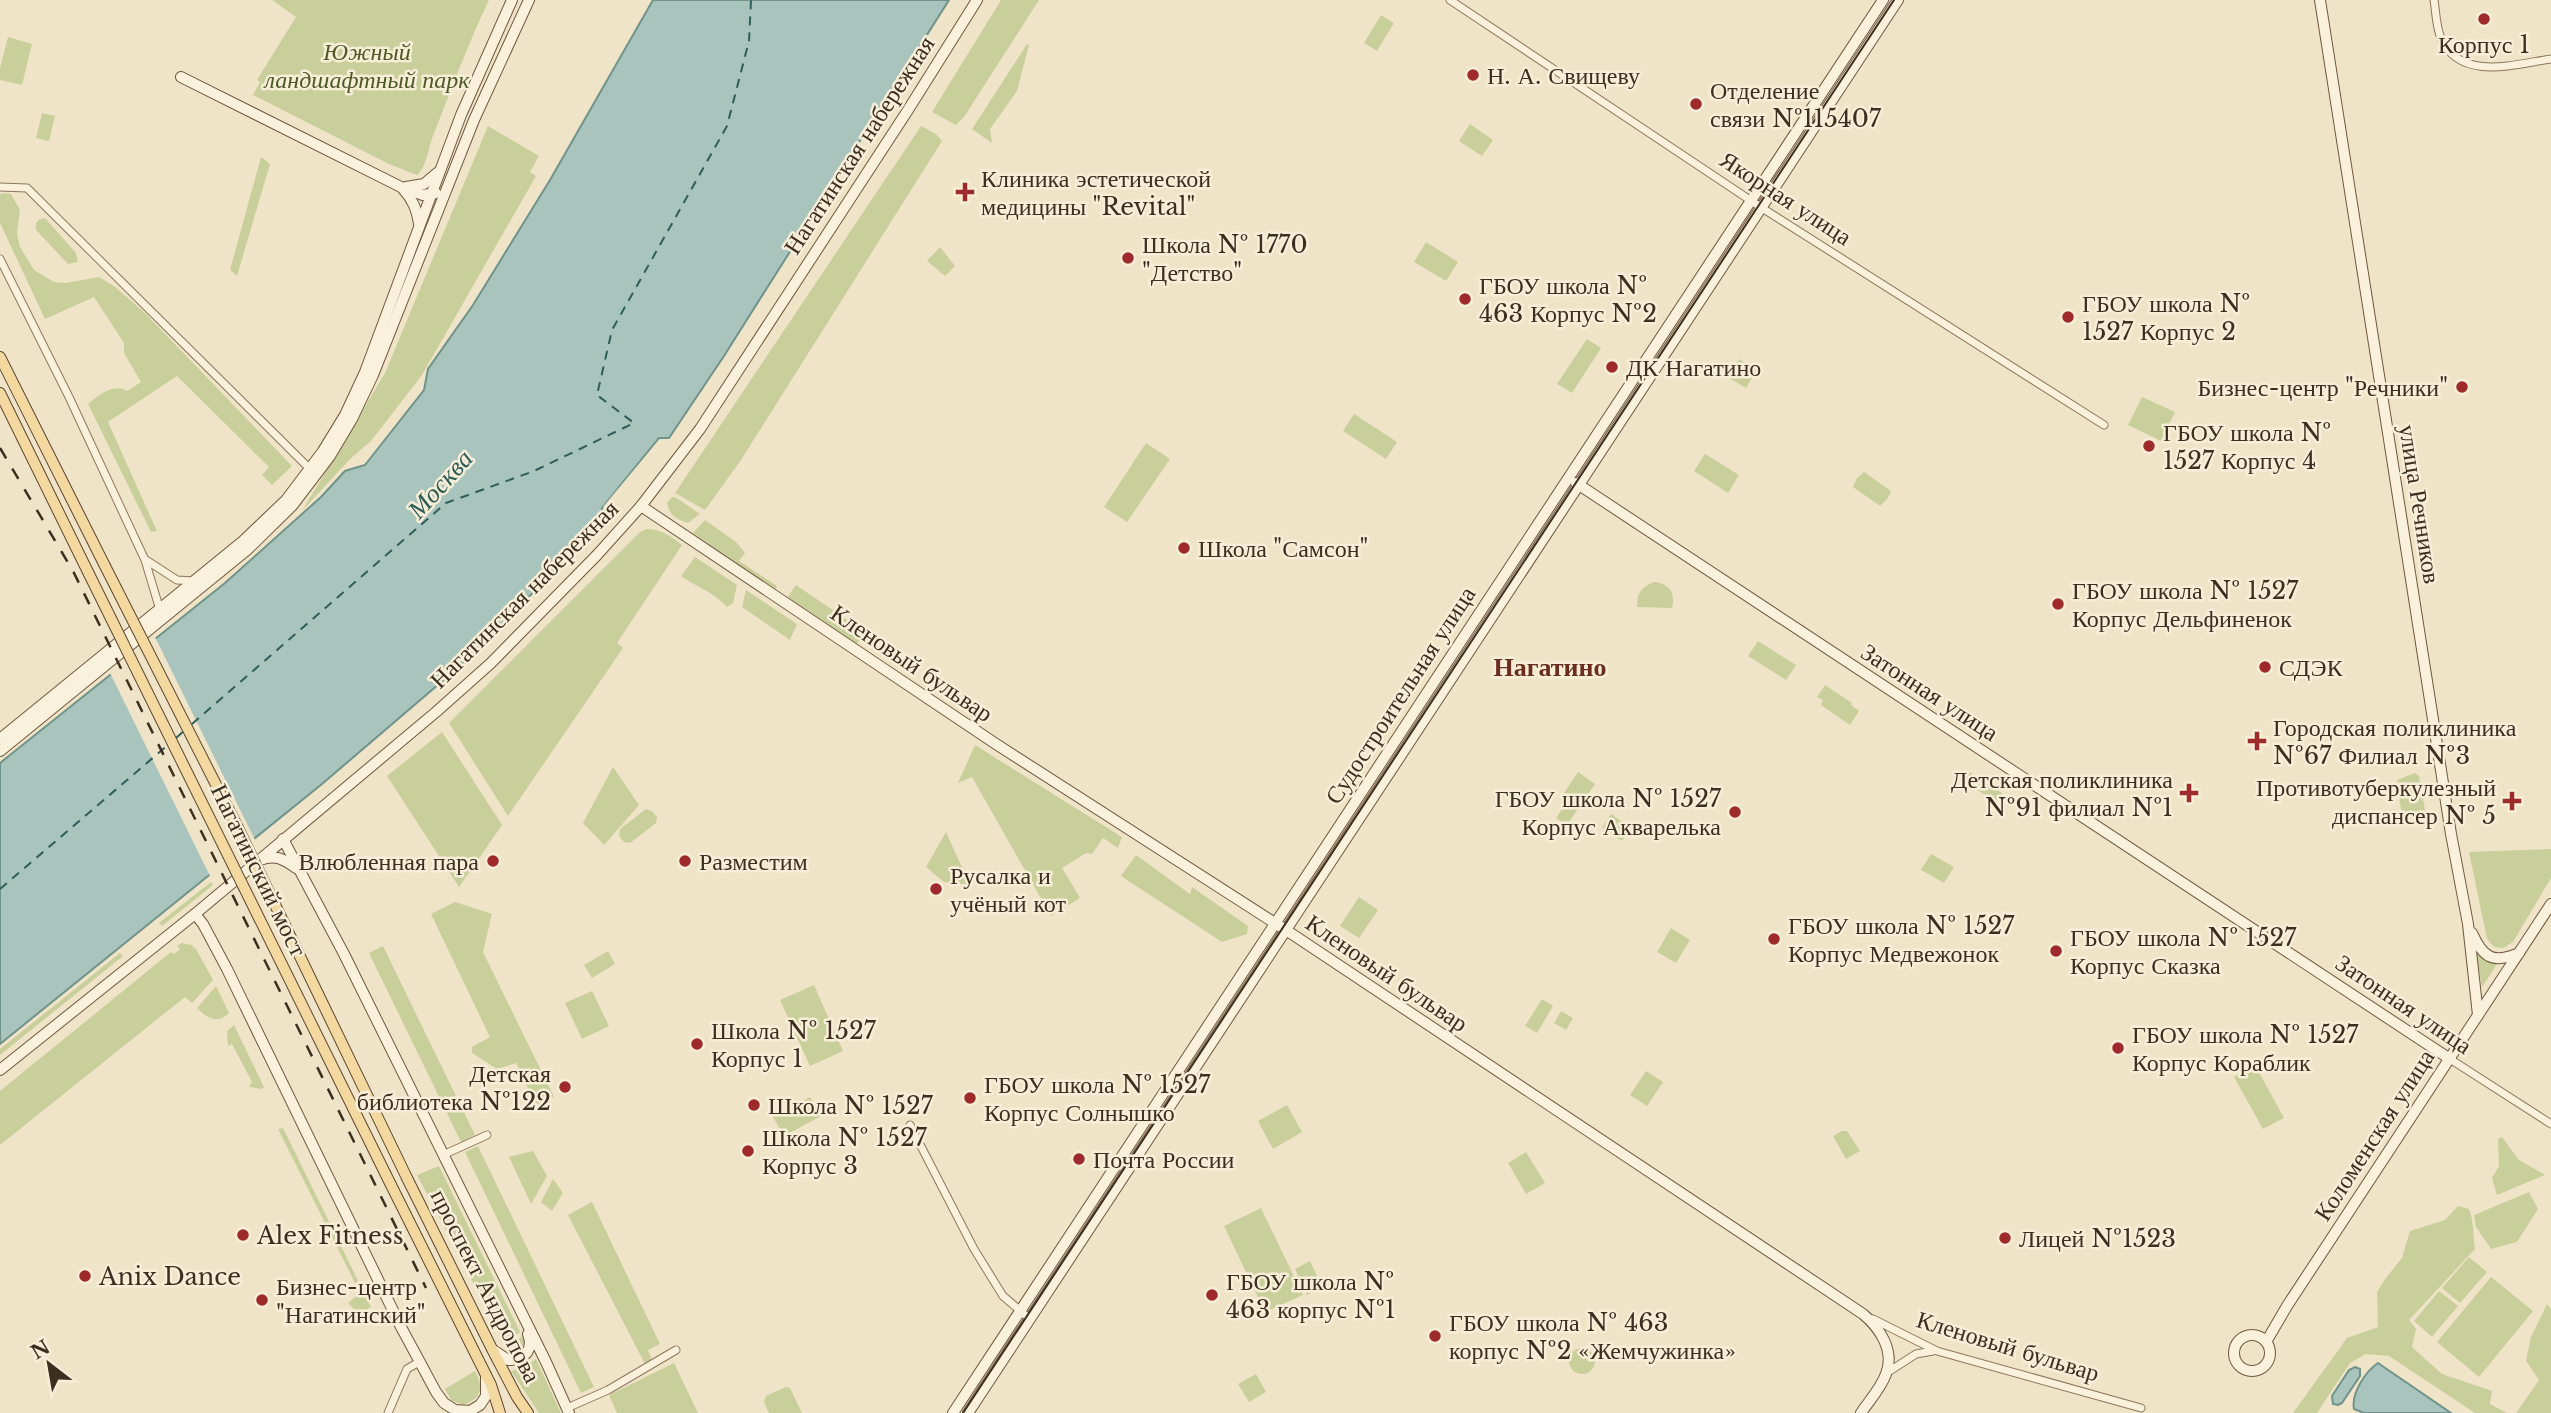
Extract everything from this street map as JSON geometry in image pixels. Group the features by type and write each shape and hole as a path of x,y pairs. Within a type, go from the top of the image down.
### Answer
{"main road":[{"name":"Нагатинский мост","path":"0,357 238,828 407,1178"},
{"name":"Нагатинский мост","path":"0,393 391,1185"},
{"name":"проспект Андропова","path":"407,1178 492,1349 528,1413"},
{"name":"проспект Андропова","path":"391,1185 486,1375 500,1413"}],"street":[{"path":"0,739 242,542 286,500 310,469 345,415 365,372 472,86 512,0"},
{"path":"0,751 231,564 292,506 330,456 363,397 482,101 529,0"},
{"name":"Нагатинская набережная","path":"0,1070 195,914 416,729 491,663 563,592 640,506 704,422 977,0"},
{"name":"Якорная улица","path":"1450,0 1751,201 2104,425"},
{"name":"Судостроительная улица","path":"953,1413 1883,0"},
{"name":"Судостроительная улица","path":"968,1413 1898,0"},
{"name":"улица Речников","path":"2320,0 2451,834 2468,924 2478,1015"},
{"path":"2434,0 2441,37 2458,60 2490,68 2551,59"},
{"path":"181,77 401,187 423,195 432,194 450,183"},
{"path":"401,187 424,184 439,170"},
{"path":"0,187 27,188 310,469"},
{"path":"401,187 418,212 419,228"},
{"path":"0,259 69,397 145,560 160,611"},
{"name":"Затонная улица","path":"1568,478 2551,1124"},
{"name":"Кленовый бульвар","path":"640,506 996,744 1275,924 1863,1314 1937,1352 2141,1408"},
{"path":"145,560 177,580 197,580"},
{"path":"283,839 344,954 568,1410 676,1350"},
{"path":"257,861 268,856 278,857 300,872"},
{"name":"Коломенская улица","path":"2279,1319 2254,1335 2240,1339 2234,1348 2235,1359 2242,1368 2253,1371 2266,1364 2270,1354 2266,1342 2279,1319 2551,904"},
{"path":"195,914 204,924 245,1004 436,1392 444,1404 457,1412 470,1411 480,1405 486,1395 486,1375"},
{"path":"2468,924 2481,950 2490,957 2504,959 2519,953"},
{"path":"911,1125 974,1249 1003,1296 1030,1320"},
{"path":"443,1155 486,1135"},
{"path":"1863,1314 1881,1331 1886,1343 1887,1373"},
{"path":"492,1349 508,1360 523,1357 531,1343 526,1324"},
{"path":"2254,1335 2266,1342"},
{"path":"1861,1413 1887,1373 1916,1354 1937,1352"},
{"path":"388,1413 407,1369 419,1362"},
{"path":"436,1392 444,1413"}],"green space":[{"name":"Южный ландшафтный парк","path":"272,0 489,0 453,84 425,162 417,175 389,164 253,95 260,82 257,80 296,17"},
{"path":"1001,0 1039,0 964,117 956,125 932,112"},
{"path":"1381,15 1394,23 1377,51 1364,43"},
{"path":"8,37 32,44 22,85 0,80 0,68"},
{"path":"1027,44 1029,45 1017,91 990,129 992,143 972,129"},
{"path":"42,113 55,116 49,141 36,138"},
{"path":"1470,124 1493,140 1482,156 1459,141"},
{"path":"488,126 539,156 530,172 536,176 422,375 371,441 350,459 302,511 385,373"},
{"path":"921,126 936,134 942,141 741,460 705,510 675,493"},
{"path":"261,157 270,164 237,276 230,270"},
{"path":"0,194 11,194 20,210 17,234 20,247 34,270 54,282 65,283 99,277 114,286 145,313 292,466 272,485 262,475 269,467 177,376 108,422 157,531 151,532 88,404 106,391 117,388 127,391 141,382 124,353 124,343 94,297 45,319 0,223"},
{"path":"45,218 76,253 78,262 68,264 36,230 36,223"},
{"path":"1426,242 1458,262 1446,281 1414,262"},
{"path":"940,247 955,266 945,276 927,261"},
{"path":"1587,339 1601,348 1572,393 1557,384"},
{"path":"1739,359 1757,370 1746,388 1727,377"},
{"path":"2142,397 2175,412 2161,441 2128,425"},
{"path":"1354,414 1397,442 1386,459 1343,431"},
{"path":"1146,443 1170,459 1127,522 1104,507"},
{"path":"1705,454 1739,475 1728,493 1694,471"},
{"path":"1864,472 1891,491 1880,506 1853,487"},
{"path":"672,497 700,514 688,523 677,519 667,503"},
{"path":"705,520 736,542 745,553 739,561 777,586 774,591 693,533"},
{"path":"646,529 666,534 682,545 617,643 623,648 508,816 449,723"},
{"path":"695,557 737,585 733,603 727,607 710,593 681,576"},
{"path":"1654,582 1664,584 1670,590 1672,608 1637,607 1641,591"},
{"path":"796,585 865,632 856,645 787,598"},
{"path":"746,590 797,624 790,640 742,607"},
{"path":"1758,641 1796,665 1786,680 1748,656"},
{"path":"1825,685 1852,703 1859,711 1850,725 1821,705 1823,700 1817,697"},
{"path":"442,732 502,825 459,887 387,776"},
{"path":"975,745 1122,837 1118,848 1103,838 1092,854 1086,853 1062,868 1080,898 1051,916 972,777 958,783"},
{"path":"613,767 639,805 604,845 583,823"},
{"path":"1966,770 2002,793 1996,802 1960,779"},
{"path":"1578,772 1595,784 1567,825 1556,818 1570,798 1564,793"},
{"path":"2415,773 2419,776 2425,810 2403,813 2397,780"},
{"path":"646,809 657,817 656,823 630,843 624,842 619,836 620,829"},
{"path":"1611,814 1631,828 1622,841 1602,828"},
{"path":"946,832 970,885 944,882 926,867"},
{"path":"2551,849 2551,878 2513,942 2503,948 2494,947 2487,939 2469,852"},
{"path":"1931,854 1954,867 1944,883 1921,870"},
{"path":"1136,855 1190,894 1192,887 1248,926 1247,934 1222,942 1121,876"},
{"path":"211,882 213,885 162,926 159,923"},
{"path":"1359,897 1378,910 1359,938 1340,926"},
{"path":"455,902 492,914 483,952 554,1097 536,1105 516,1063 497,1069 472,1053 472,1047 490,1037 431,914"},
{"path":"1671,928 1690,940 1676,963 1657,952"},
{"path":"182,943 196,949 213,980 192,1003 185,997 0,1145 0,1091 171,952 174,954 180,949 177,946"},
{"path":"383,946 475,1135 461,1142 369,953"},
{"path":"608,951 615,964 592,978 584,965"},
{"path":"2476,952 2497,964 2482,987"},
{"path":"120,953 123,956 0,1055 0,1049"},
{"path":"814,985 843,1051 810,1066 780,1000"},
{"path":"216,986 229,1013 217,1019 205,1015 197,1008"},
{"path":"592,991 609,1026 582,1039 565,1003"},
{"path":"1542,999 1553,1006 1537,1033 1525,1026"},
{"path":"1561,1011 1573,1018 1566,1030 1554,1023"},
{"path":"234,1025 264,1087 262,1089 249,1087 252,1082 232,1044 228,1046 227,1031"},
{"path":"2255,1065 2284,1118 2263,1129 2234,1077"},
{"path":"1646,1071 1663,1082 1647,1106 1630,1095"},
{"path":"810,1097 821,1116 784,1136 773,1117"},
{"path":"1287,1105 1302,1132 1273,1149 1258,1121"},
{"path":"283,1128 371,1307 364,1311 355,1310 348,1303 360,1293 278,1129"},
{"path":"1847,1131 1860,1151 1846,1159 1833,1136"},
{"path":"2502,1137 2519,1160 2545,1175 2497,1195 2492,1178 2499,1166 2498,1139"},
{"path":"478,1146 594,1387 581,1393 465,1152"},
{"path":"533,1151 547,1176 531,1204 509,1157"},
{"path":"1526,1152 1545,1183 1526,1194 1508,1163"},
{"path":"439,1166 520,1332 504,1342 417,1175"},
{"path":"553,1179 563,1193 552,1211 541,1202"},
{"path":"2529,1192 2538,1209 2517,1242 2491,1249 2476,1227 2474,1215"},
{"path":"592,1202 660,1344 648,1350 652,1360 645,1364 568,1215"},
{"path":"2458,1206 2469,1209 2475,1249 2409,1320 2416,1329 2412,1347 2442,1374 2492,1391 2490,1404 2507,1413 2475,1413 2389,1356 2366,1354 2350,1363 2317,1413 2293,1413 2347,1338 2378,1327 2377,1292 2402,1258 2410,1231 2445,1220"},
{"path":"1261,1208 1303,1295 1265,1312 1224,1226"},
{"path":"2469,1257 2487,1272 2460,1303 2442,1288"},
{"path":"1310,1261 1322,1287 1307,1295 1295,1269"},
{"path":"2491,1277 2533,1311 2479,1377 2437,1342"},
{"path":"2439,1291 2458,1306 2432,1337 2414,1321"},
{"path":"2547,1304 2551,1309 2551,1413 2516,1413 2539,1380 2526,1361 2531,1337"},
{"path":"523,1336 525,1343 522,1348 513,1353 504,1347"},
{"path":"1582,1348 1591,1352 1595,1361 1591,1370 1582,1374 1573,1370 1569,1361 1573,1352"},
{"path":"536,1359 561,1413 539,1413 511,1371"},
{"path":"674,1363 698,1413 617,1413 609,1395"},
{"path":"475,1371 480,1382 478,1396 463,1405 451,1400 445,1389"},
{"path":"1256,1374 1266,1392 1249,1402 1238,1384"},
{"path":"786,1387 790,1388 802,1413 769,1413 764,1402 766,1396"}],"water":[{"name":"Москва","path":"653,0 949,0 724,356 669,438 659,438 602,508 602,521 474,654 322,784 0,1044 0,763 225,583 321,497 345,471 365,465 424,390 428,369 473,305 550,180"},
{"path":"2378,1363 2451,1413 2364,1413 2354,1409 2360,1383"},
{"path":"2355,1367 2360,1369 2360,1376 2342,1403 2333,1404 2332,1396 2349,1370"}],"pier":[{"path":"658,441 660,442 606,509 603,507"},
{"path":"154,635 256,842 211,878 109,671"}],"ferry route":[{"path":"192,724 446,503 534,471 634,423 597,395 612,330 727,126 749,41 751,0"},
{"path":"176,738 185,730"},
{"path":"0,889 169,744"}],"tram line":[{"path":"963,1413 1894,0"}],"railway":[{"path":"0,448 73,571 426,1288"}],"place":[{"name":"Корпус 1","path":"2484,19"},
{"name":"Н. А. Свищеву","path":"1473,75"},
{"name":"Отделение связи №115407","path":"1696,104"},
{"name":"Клиника эстетической медицины \"Revital\"","path":"965,192"},
{"name":"Школа № 1770 \"Детство\"","path":"1128,258"},
{"name":"ГБОУ школа № 463 Корпус №2","path":"1465,299"},
{"name":"ГБОУ школа № 1527 Корпус 2","path":"2068,317"},
{"name":"ДК Нагатино","path":"1612,367"},
{"name":"Бизнес-центр \"Речники\"","path":"2462,387"},
{"name":"ГБОУ школа № 1527 Корпус 4","path":"2149,446"},
{"name":"Школа \"Самсон\"","path":"1184,548"},
{"name":"ГБОУ школа № 1527 Корпус Дельфиненок","path":"2058,604"},
{"name":"СДЭК","path":"2265,667"},
{"name":"Городская поликлиника №67 Филиал №3","path":"2257,741"},
{"name":"Детская поликлиника №91 филиал №1","path":"2189,793"},
{"name":"Противотуберкулезный диспансер № 5","path":"2512,801"},
{"name":"ГБОУ школа № 1527 Корпус Акварелька","path":"1735,812"},
{"name":"Влюбленная пара","path":"493,861"},
{"name":"Разместим","path":"685,861"},
{"name":"Русалка и учёный кот","path":"936,889"},
{"name":"ГБОУ школа № 1527 Корпус Медвежонок","path":"1774,939"},
{"name":"ГБОУ школа № 1527 Корпус Сказка","path":"2056,951"},
{"name":"Школа № 1527 Корпус 1","path":"697,1044"},
{"name":"ГБОУ школа № 1527 Корпус Кораблик","path":"2118,1048"},
{"name":"Детская библиотека №122","path":"565,1087"},
{"name":"ГБОУ школа № 1527 Корпус Солнышко","path":"970,1098"},
{"name":"Школа № 1527","path":"754,1105"},
{"name":"Школа № 1527 Корпус 3","path":"748,1151"},
{"name":"Почта России","path":"1079,1159"},
{"name":"Alex Fitness","path":"243,1235"},
{"name":"Лицей №1523","path":"2005,1238"},
{"name":"Anix Dance","path":"85,1276"},
{"name":"ГБОУ школа № 463 корпус №1","path":"1212,1295"},
{"name":"Бизнес-центр \"Нагатинский\"","path":"262,1300"},
{"name":"ГБОУ школа № 463 корпус №2 «Жемчужинка»","path":"1435,1336"}],"district":[{"name":"Нагатино","path":"1550,667"}]}
